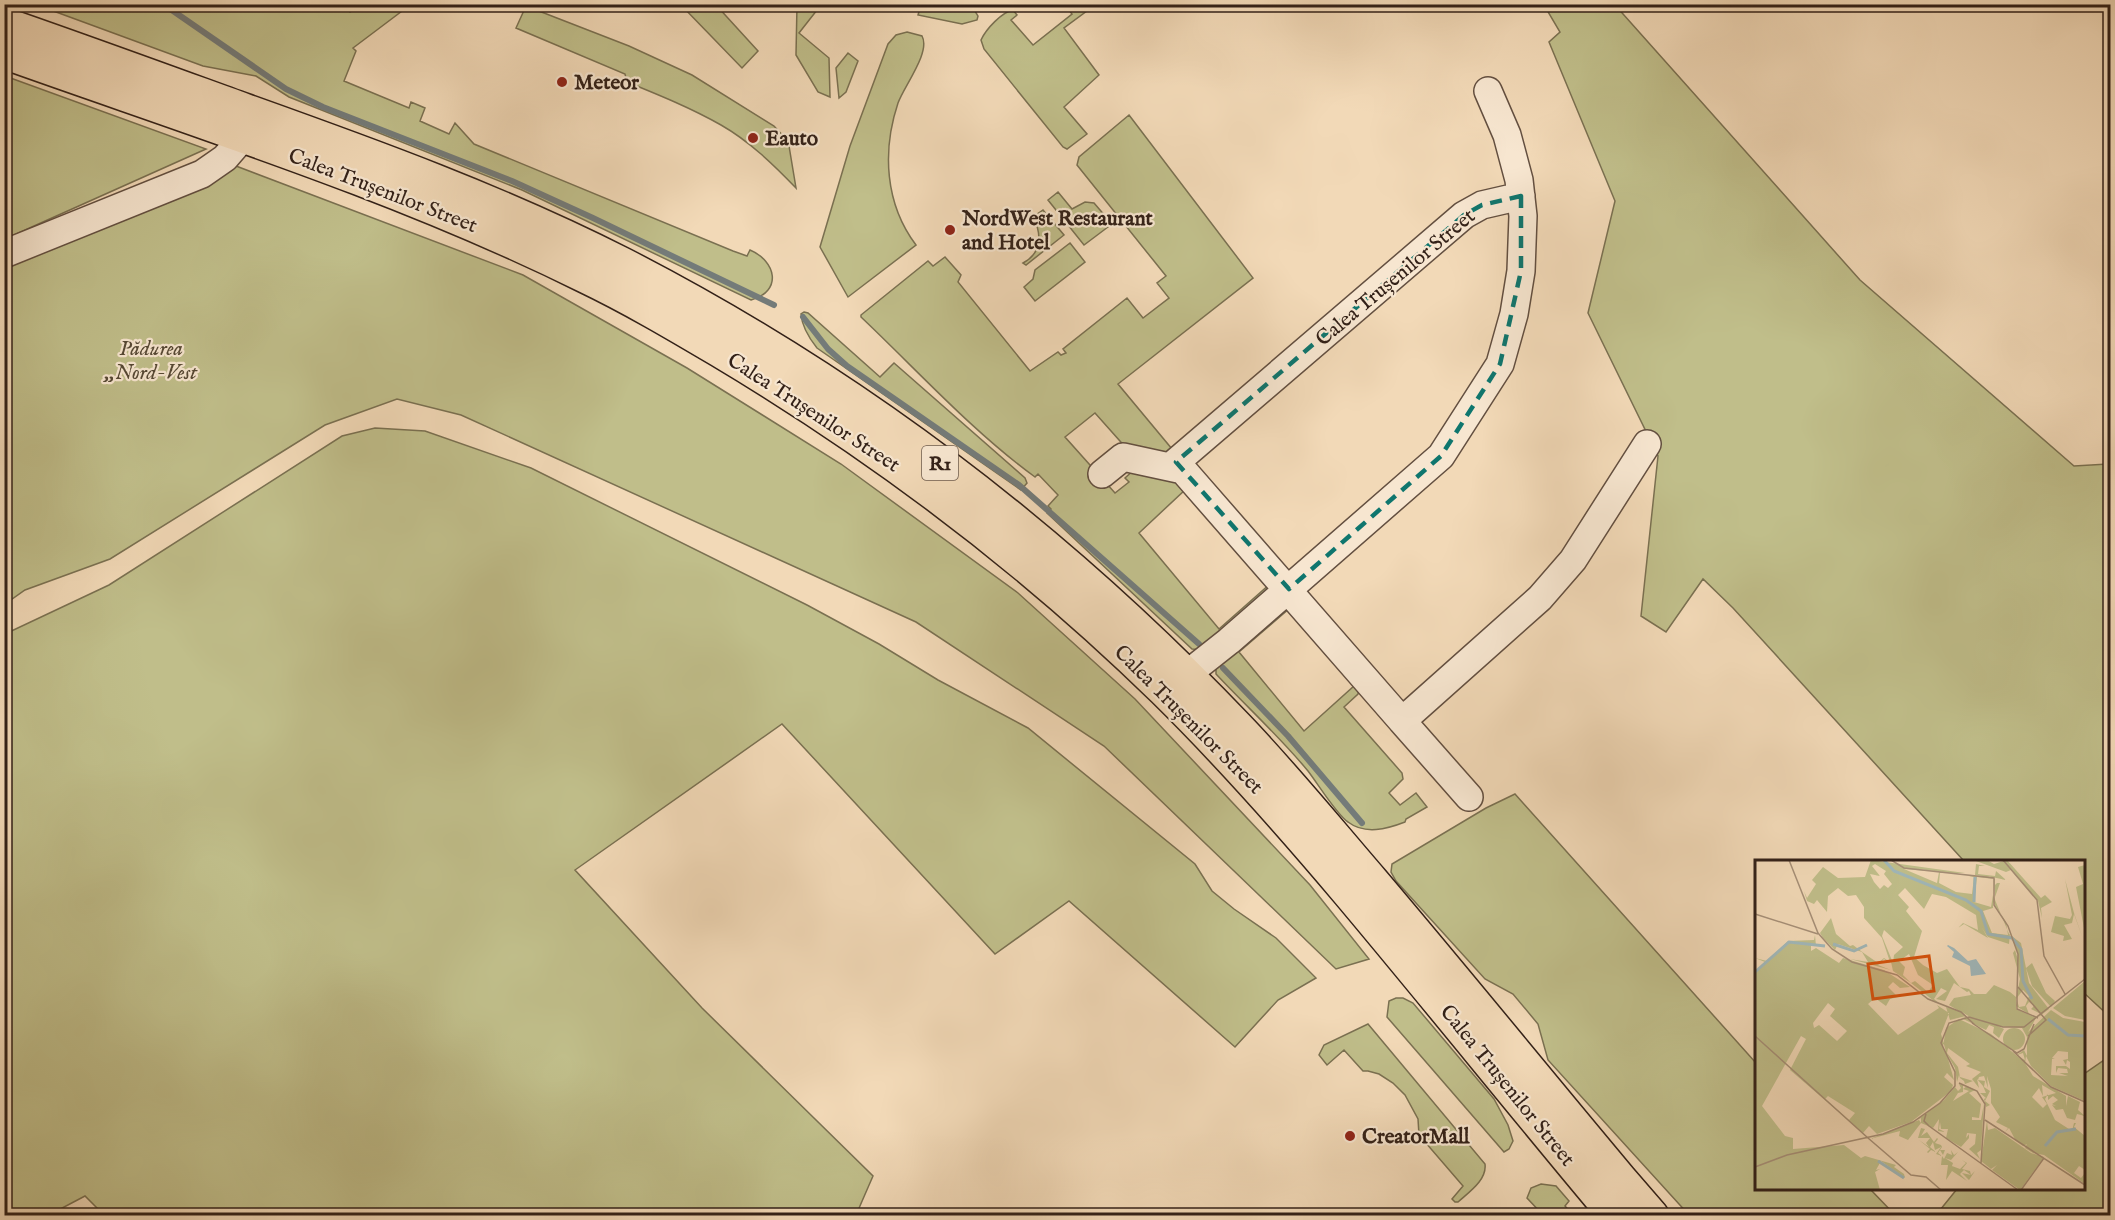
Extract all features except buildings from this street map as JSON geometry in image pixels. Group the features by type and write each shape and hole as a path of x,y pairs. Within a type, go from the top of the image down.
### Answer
{"highway":[{"name":"Calea Trușenilor Street","path":"4,24 442,183 523,216 622,264 719,317 891,426 983,495 1071,566 1186,675 1240,730 1304,801 1652,1215"},
{"name":"Calea Trușenilor Street","path":"4,52 244,136 389,190 500,236 597,282 668,320 795,397 864,442 939,496 998,541 1078,610 1165,691 1249,778 1417,973 1616,1215"}],"street":[{"name":"Calea Trușenilor Street","path":"1186,675 1289,589 1441,456 1500,364 1514,314 1521,271 1523,216 1519,180 1507,135 1488,91"},
{"path":"4,254 202,174 225,158 244,136"},
{"name":"Calea Trușenilor Street","path":"1183,470 1176,462 1464,215 1482,205 1521,196"},
{"path":"1402,721 1540,598 1573,560 1647,444"},
{"path":"1102,474 1123,457 1183,470 1469,796"}],"highlighted area":[{"path":"1521,196 1521,271 1500,364 1441,456 1289,589 1176,462 1464,215 1482,205"}],"green space":[{"path":"342,4 350,12 362,5 410,5 353,48 356,51 344,81 409,108 411,102 425,108 420,121 449,134 455,123 474,144 733,251 747,256 750,250 766,261 770,268 772,283 768,290 751,300 522,190 289,97 256,76 203,66 37,5"},
{"path":"681,5 716,5 758,51 742,68"},
{"path":"797,5 821,5 799,33 829,58 830,97 818,92 796,55"},
{"path":"921,5 960,5 965,11 972,6 978,16 977,20 962,24 918,15"},
{"path":"1065,5 1095,5 1064,28 1099,75 1064,107 1087,134 1067,149 1063,147 984,49 981,40 995,22 1013,10 1017,15 1011,20 1033,45 1072,14"},
{"path":"1544,5 1615,5 1860,280 2074,466 2108,464 2110,468 2110,1017 2085,994 2085,860 1963,860 1733,608 1703,579 1666,632 1641,616 1658,456 1588,313 1615,201 1549,42 1560,32"},
{"path":"526,6 629,46 692,75 774,126 789,146 796,188 779,170 741,138 721,125 687,107 627,82 625,74 516,28"},
{"path":"907,32 922,36 923,51 898,103 888,158 892,195 906,229 916,245 848,297 820,247 850,146 888,44 896,35"},
{"path":"848,53 858,61 846,92 839,98 836,68"},
{"path":"5,76 206,149 5,239"},
{"path":"1129,115 1253,278 1118,384 1172,449 1160,459 1128,450 1095,413 1065,437 1115,493 1129,482 1125,478 1136,468 1167,474 1187,488 1139,533 1219,629 1270,584 1271,589 1205,650 1192,649 1047,513 1051,509 1048,506 1058,495 1038,474 1035,477 967,421 861,317 928,261 933,266 945,257 961,275 958,282 1030,371 1058,352 1061,355 1066,353 1063,349 1127,298 1143,318 1169,298 1157,283 1166,276 1077,165 1079,157"},
{"name":"Pădurea „Nord-Vest","path":"236,166 523,275 687,368 841,464 1018,593 1135,699 1310,885 1369,959 1336,969 1104,746 916,622 461,415 397,399 325,425 110,559 25,590 5,604 4,260"},
{"path":"1058,192 1072,209 1085,202 1094,203 1112,224 1084,245 1048,200"},
{"path":"1043,210 1064,235 1026,265 1023,263 1034,254 1038,243 1038,230 1033,217"},
{"path":"1070,243 1085,262 1035,301 1024,287 1033,279 1035,270"},
{"path":"808,313 880,377 894,363 1025,478 1027,483 1021,490 817,348 804,328 801,314"},
{"path":"375,428 425,431 531,468 807,605 879,644 938,680 1028,728 1195,864 1212,891 1276,938 1316,978 1278,1000 1235,1047 1069,901 995,954 782,724 575,870 702,1008 873,1176 856,1215 105,1216 85,1196 49,1215 5,1215 5,634 109,585 342,436"},
{"path":"1290,608 1239,652 1304,731 1354,686 1359,690 1358,694 1344,707 1402,773 1403,779 1389,793 1400,805 1416,793 1427,807 1406,819 1405,822 1384,829 1369,830 1348,822 1297,758 1216,674 1216,661 1279,609"},
{"path":"1515,794 1755,1062 1755,1190 1871,1190 1895,1215 1689,1215 1548,1060 1538,1024 1513,994 1485,979 1396,881 1391,872 1392,864 1486,808"},
{"path":"1403,998 1413,1003 1494,1099 1508,1125 1513,1141 1509,1149 1504,1152 1387,1017 1389,1001"},
{"path":"1368,1024 1485,1164 1480,1180 1458,1202 1452,1199 1463,1186 1419,1135 1418,1119 1405,1095 1379,1074 1363,1071 1344,1050 1327,1065 1319,1055 1324,1045"},
{"path":"2110,1056 2110,1215 1936,1215 1956,1190 2085,1190 2085,1073"},
{"path":"1541,1184 1556,1186 1569,1201 1565,1206 1573,1215 1543,1215 1527,1198 1531,1188"}],"waterway":[{"path":"163,4 286,89 323,107 512,181 774,305"},
{"path":"803,317 828,349 847,366 1019,485 1199,644"},
{"path":"1223,668 1288,736 1362,823"}],"place":[{"name":"Meteor","path":"562,82"},
{"name":"Eauto","path":"753,138"},
{"name":"NordWest Restaurant and Hotel","path":"950,230"},
{"name":"CreatorMall","path":"1350,1136"}]}
